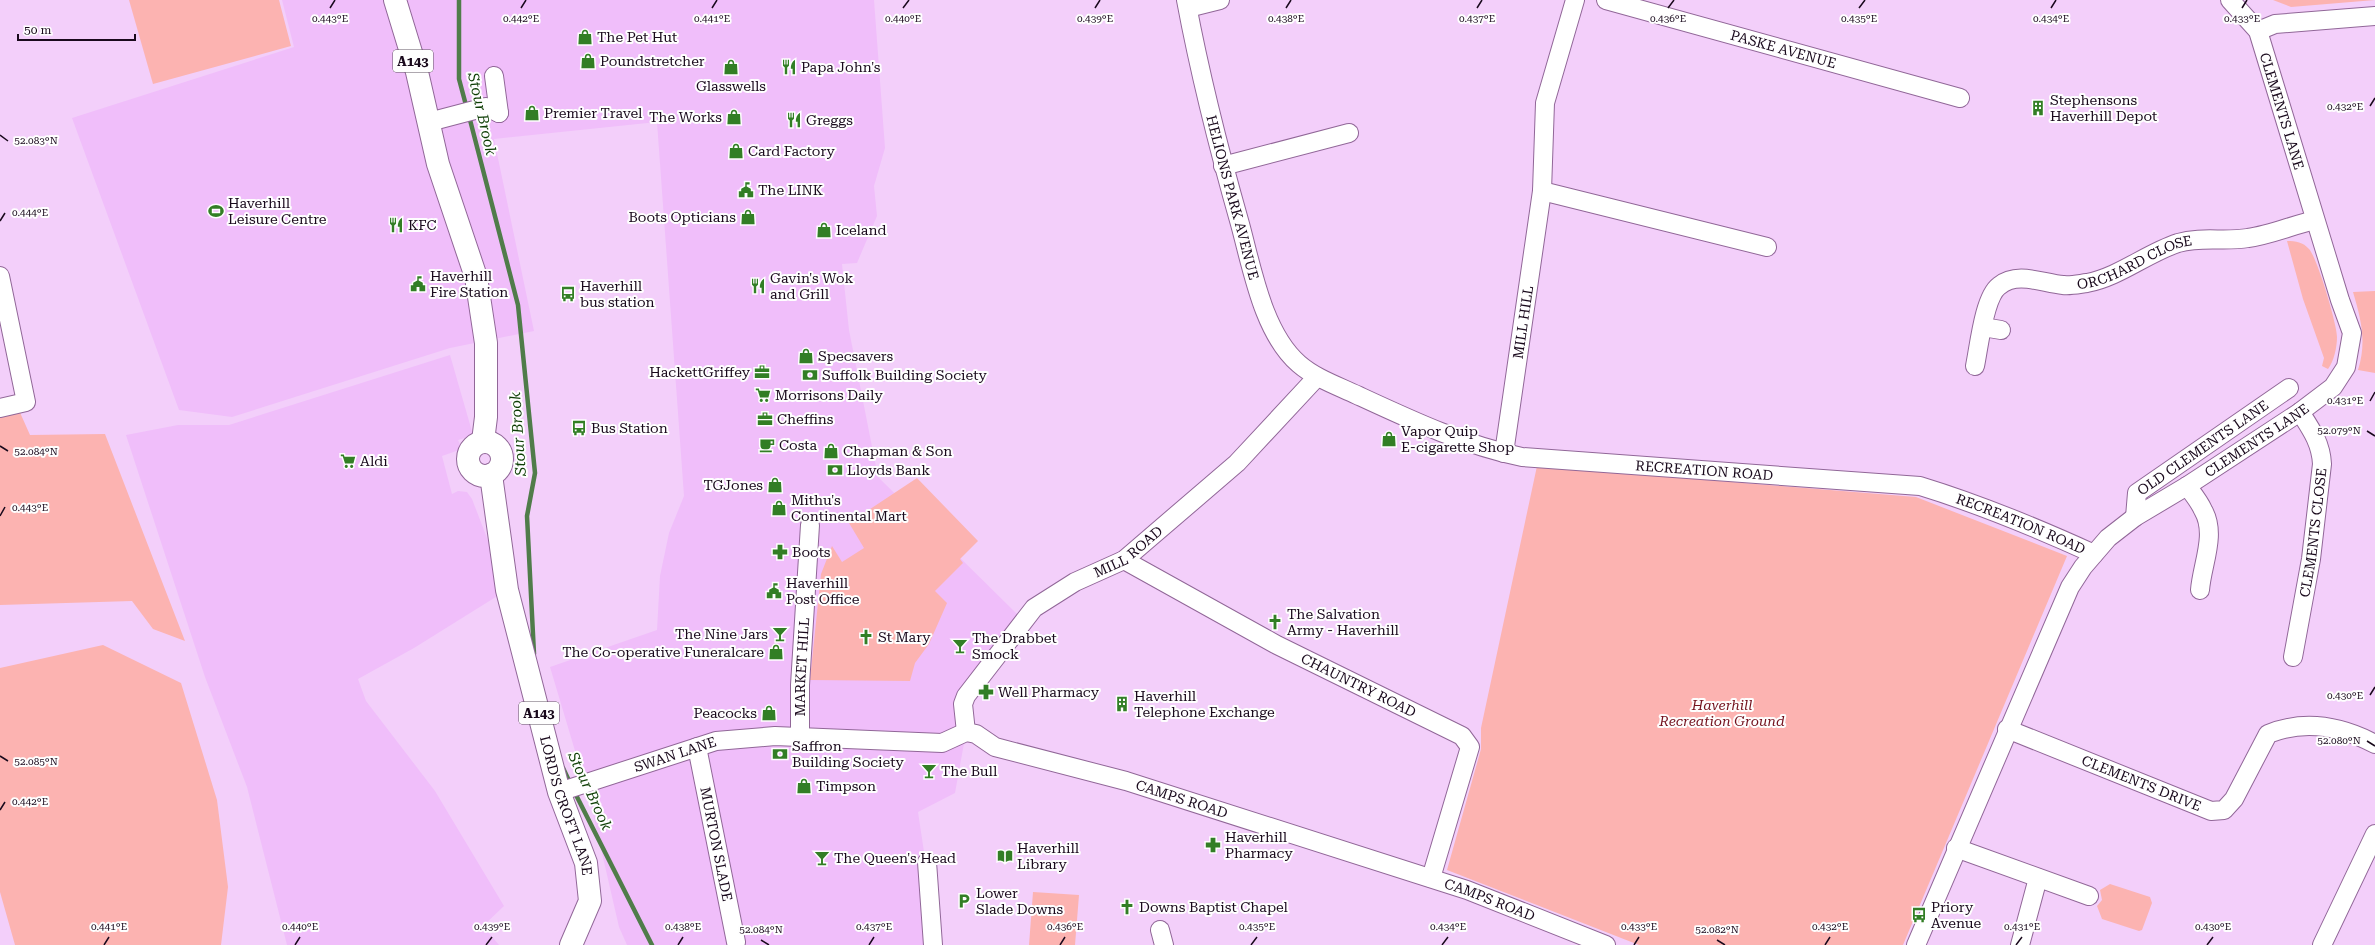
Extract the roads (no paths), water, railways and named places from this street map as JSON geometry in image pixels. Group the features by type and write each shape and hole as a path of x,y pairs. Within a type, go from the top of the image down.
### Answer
{"main road":[{"name":"A143","path":"396,0 439,120"},
{"name":"LORD'S CROFT LANE","path":"439,120 438,164 476,277 486,343 486,417 483,441 470,449 468,462 476,474 491,475 507,590 561,791 586,863 590,901 571,945"}],"street":[{"path":"1187,4 1220,0"},
{"name":"MILL HILL","path":"1504,454 1542,192 1545,103 1575,0"},
{"name":"PASKE AVENUE","path":"1606,0 1960,98"},
{"path":"2230,0 2258,31 2275,24 2375,16"},
{"name":"HELIONS PARK AVENUE","path":"1187,4 1223,166 1264,308 1278,338 1298,364 1318,376"},
{"name":"CLEMENTS LANE","path":"1916,945 2007,729 2070,587 2094,554 2108,538 2135,517 2187,486 2300,412 2333,387 2346,367 2352,333 2315,220 2258,31"},
{"path":"439,120 486,107 499,113 494,76"},
{"path":"1223,166 1349,133"},
{"path":"1542,192 1767,247"},
{"name":"ORCHARD CLOSE","path":"1975,366 1990,297 1997,287 2006,280 2020,278 2064,285 2088,282 2110,275 2152,253 2179,243 2200,239 2247,238 2315,220"},
{"path":"0,276 26,402 0,408"},
{"path":"1983,327 2001,330"},
{"name":"RECREATION ROAD","path":"1318,376 1404,417 1480,448 1504,454 1522,457 1920,486 1955,497 2035,528 2094,554"},
{"name":"MILL ROAD","path":"966,732 963,704 966,696 1034,608 1075,582 1124,560 1237,463 1318,376"},
{"name":"OLD CLEMENTS LANE","path":"2135,517 2137,493 2289,388"},
{"name":"CLEMENTS CLOSE","path":"2293,657 2311,559 2322,464 2321,450 2318,441 2300,412"},
{"path":"2187,486 2204,511 2208,526 2208,550 2200,590"},
{"name":"MARKET HILL","path":"798,737 810,525"},
{"name":"CHAUNTRY ROAD","path":"1124,560 1277,645 1462,736 1470,747 1431,878"},
{"name":"CLEMENTS DRIVE","path":"2007,729 2211,811 2224,810 2234,799 2268,734 2282,728 2304,725 2341,728 2375,744"},
{"path":"798,737 942,743 966,732"},
{"name":"CAMPS ROAD","path":"966,732 976,734 995,746 1007,750 1126,781 1431,878 1606,945"},
{"name":"SWAN LANE","path":"561,791 716,741 775,736 798,737"},
{"name":"MURTON SLADE","path":"697,747 736,942"},
{"path":"2322,945 2375,834"},
{"path":"1956,848 2089,896"},
{"path":"927,862 933,945"},
{"path":"2020,945 2038,878"}],"waterway":[{"name":"Stour Brook","path":"459,0 459,79 467,109"},
{"name":"Stour Brook","path":"469,116 518,305 535,473 527,516 534,654"},
{"name":"Stour Brook","path":"563,768 571,785"},
{"name":"Stour Brook","path":"574,791 652,945"}],"place":[{"name":"The Pet Hut","path":"585,37"},
{"name":"Poundstretcher","path":"588,61"},
{"name":"Glasswells","path":"731,67"},
{"name":"Papa John's","path":"789,67"},
{"name":"Stephensons Haverhill Depot","path":"2038,108"},
{"name":"Premier Travel","path":"532,113"},
{"name":"The Works","path":"734,117"},
{"name":"Greggs","path":"794,120"},
{"name":"Card Factory","path":"736,151"},
{"name":"The LINK","path":"746,190"},
{"name":"Haverhill Leisure Centre","path":"216,211"},
{"name":"Boots Opticians","path":"748,217"},
{"name":"KFC","path":"396,225"},
{"name":"Iceland","path":"824,230"},
{"name":"Haverhill Fire Station","path":"418,284"},
{"name":"Gavin's Wok and Grill","path":"758,286"},
{"name":"Haverhill bus station","path":"568,294"},
{"name":"Specsavers","path":"806,356"},
{"name":"HackettGriffey","path":"762,372"},
{"name":"Suffolk Building Society","path":"810,375"},
{"name":"Morrisons Daily","path":"763,395"},
{"name":"Cheffins","path":"765,419"},
{"name":"Bus Station","path":"579,428"},
{"name":"Vapor Quip E-cigarette Shop","path":"1389,439"},
{"name":"Costa","path":"767,445"},
{"name":"Chapman & Son","path":"831,451"},
{"name":"Aldi","path":"348,461"},
{"name":"Lloyds Bank","path":"835,470"},
{"name":"TGJones","path":"775,485"},
{"name":"Mithu's Continental Mart","path":"779,508"},
{"name":"Boots","path":"780,552"},
{"name":"Haverhill Post Office","path":"774,591"},
{"name":"The Salvation Army - Haverhill","path":"1275,622"},
{"name":"The Nine Jars","path":"780,634"},
{"name":"St Mary","path":"866,637"},
{"name":"The Drabbet Smock","path":"960,646"},
{"name":"The Co-operative Funeralcare","path":"776,652"},
{"name":"Well Pharmacy","path":"986,692"},
{"name":"Haverhill Telephone Exchange","path":"1122,704"},
{"name":"Peacocks","path":"769,713"},
{"name":"Saffron Building Society","path":"780,754"},
{"name":"The Bull","path":"929,771"},
{"name":"Timpson","path":"804,786"},
{"name":"Haverhill Pharmacy","path":"1213,845"},
{"name":"Haverhill Library","path":"1005,856"},
{"name":"The Queen's Head","path":"822,858"},
{"name":"Lower Slade Downs","path":"964,901"},
{"name":"Downs Baptist Chapel","path":"1127,907"},
{"name":"Priory Avenue","path":"1919,915"}],"park label":[{"name":"Haverhill Recreation Ground","path":"1722,714"}]}
